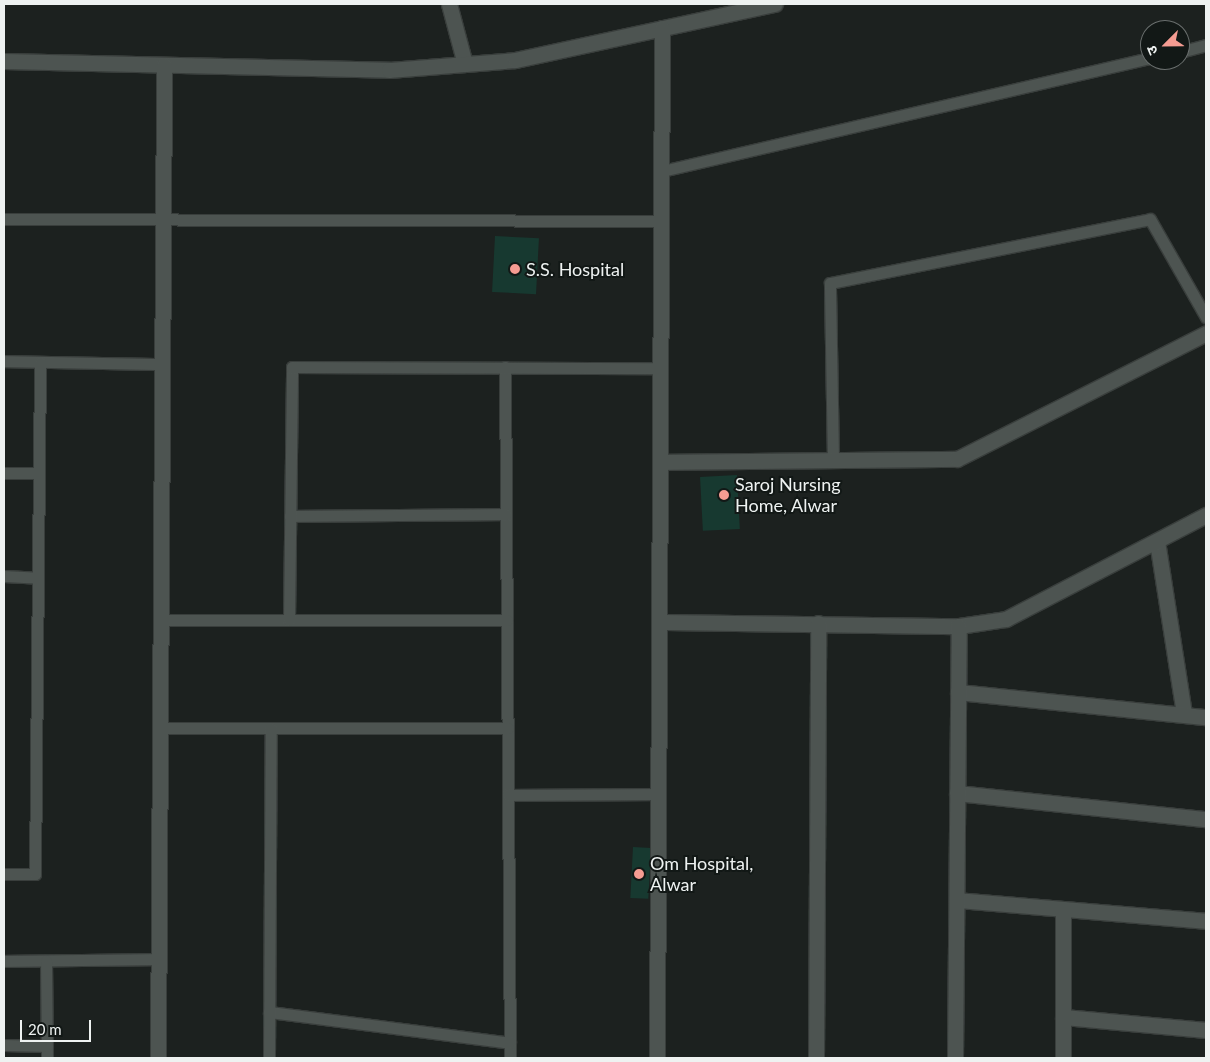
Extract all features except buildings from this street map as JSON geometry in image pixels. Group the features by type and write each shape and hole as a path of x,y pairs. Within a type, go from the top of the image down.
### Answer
{"street":[{"path":"449,4 465,64"},
{"path":"4,61 389,70 515,60 758,6 775,4"},
{"path":"657,1058 662,28"},
{"path":"158,1058 164,65"},
{"path":"660,462 957,459 1206,333"},
{"path":"660,622 959,626 1006,619 1206,515"},
{"path":"1157,541 1184,714"},
{"path":"816,1058 818,623"},
{"path":"955,1058 959,626"},
{"path":"958,692 1206,717"},
{"path":"958,793 1206,819"},
{"path":"956,900 1206,922"},
{"path":"1063,909 1063,1058"},
{"path":"1062,1018 1206,1030"}],"lane":[{"path":"1190,50 1206,46"},
{"path":"662,171 1140,60"},
{"path":"4,219 661,222"},
{"path":"833,460 830,283 1150,219 1206,317"},
{"path":"4,361 162,364"},
{"path":"4,874 35,874 40,362"},
{"path":"289,620 292,367 660,368"},
{"path":"505,368 510,1058"},
{"path":"4,473 39,473"},
{"path":"290,516 506,514"},
{"path":"4,576 38,578"},
{"path":"161,620 507,620"},
{"path":"160,728 508,728"},
{"path":"268,1058 271,728"},
{"path":"508,795 658,794"},
{"path":"4,961 159,959"},
{"path":"46,960 48,1058"},
{"path":"269,1012 510,1043"},
{"path":"4,1045 47,1046"}],"place":[{"name":"S.S. Hospital","path":"515,269"},
{"name":"Saroj Nursing Home, Alwar","path":"724,495"},
{"name":"Om Hospital, Alwar","path":"639,874"}]}
